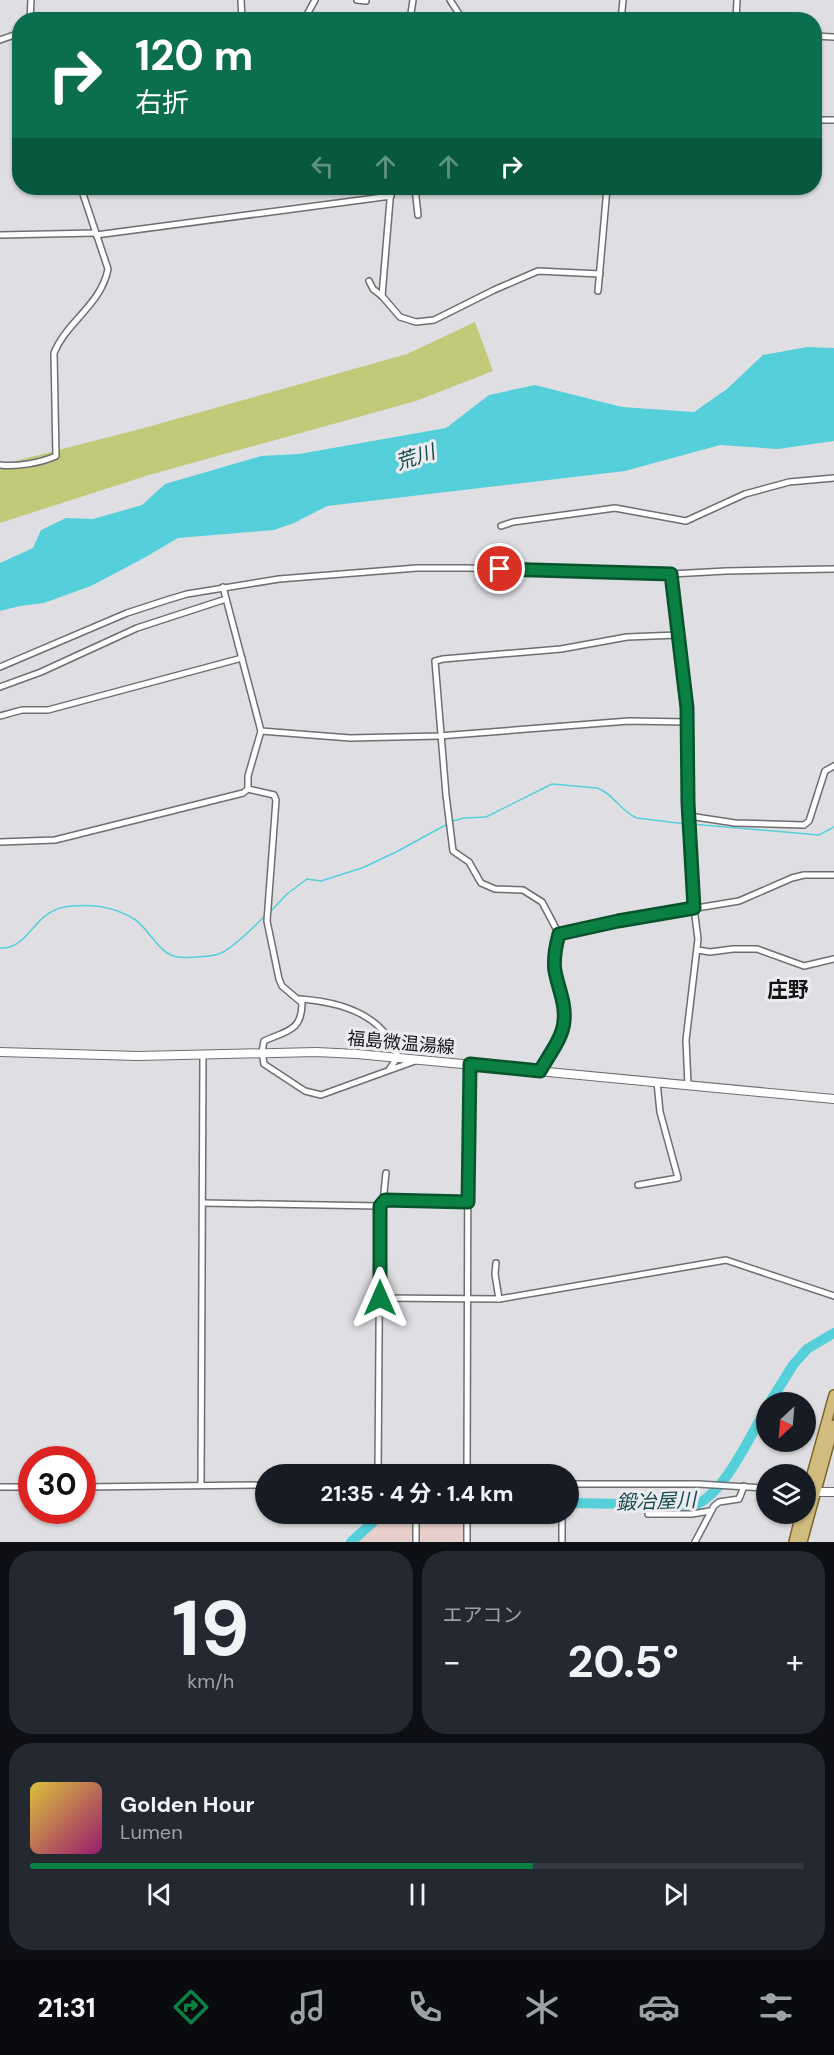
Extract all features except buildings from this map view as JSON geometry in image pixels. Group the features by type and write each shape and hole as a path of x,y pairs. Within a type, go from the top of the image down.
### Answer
{"main road":[{"name":"福島微温湯線","path":"0,1052 138,1056 316,1052 398,1057 834,1099"},
{"path":"816,1464 834,1395"},
{"path":"816,1472 834,1425"},
{"path":"816,1493 834,1492"},
{"path":"794,1542 798,1524"},
{"path":"802,1542 804,1524"}],"street":[{"path":"357,0 366,1"},
{"path":"0,465 12,466 48,460 56,456 54,353 59,342 96,298 108,269 83,195"},
{"path":"417,195 418,215"},
{"path":"598,291 606,195"},
{"path":"0,235 96,234 391,196 382,296"},
{"path":"369,281 373,290 382,296 400,317 416,322 434,320 538,271 600,274"},
{"path":"501,526 513,522 615,508 686,521 745,494 789,482 834,478"},
{"path":"0,667 136,610 187,594 311,576 417,568 671,574 834,569"},
{"path":"671,574 687,708 689,816 698,950 686,1040 688,1085"},
{"path":"223,587 261,731 248,776 248,789"},
{"path":"0,687 41,672 137,628 226,599"},
{"path":"540,1071 560,1034 564,1020 562,992 555,970 559,934 542,902 523,890 495,889 481,883 469,862 453,851 441,736 437,660 561,649 627,637 678,635"},
{"path":"0,716 22,710 48,710 242,658"},
{"path":"261,731 350,738 441,736 629,721 687,722"},
{"path":"689,816 735,823 804,825 809,821 825,771 834,766"},
{"path":"0,842 55,840 243,793 248,789 270,793 276,797 267,921 279,979 288,992 300,999 335,1004 369,1018 385,1032 394,1047 398,1057 390,1068"},
{"path":"559,934 750,897 804,875 834,875"},
{"path":"698,950 710,952 757,949 804,966 834,959"},
{"path":"300,999 302,1003 300,1019 290,1031 264,1041 262,1052 264,1064 315,1095 321,1095 419,1059"},
{"path":"201,1485 203,1054"},
{"path":"467,1464 470,1064"},
{"path":"638,1185 678,1178 660,1112 657,1082"},
{"path":"378,1464 380,1206 385,1200 386,1173"},
{"path":"385,1200 468,1202"},
{"path":"203,1203 380,1206"},
{"path":"380,1298 500,1299 726,1260 834,1296"},
{"path":"496,1263 495,1274 500,1299"},
{"path":"579,1484 698,1484 756,1487"},
{"path":"96,1486 255,1485"},
{"path":"695,1542 710,1511 719,1502 739,1499 744,1486"},
{"path":"0,1487 18,1487"},
{"path":"648,1514 692,1514 710,1511"},
{"path":"416,1524 416,1542"},
{"path":"467,1524 467,1542"},
{"path":"562,1524 562,1542"}],"shaded area":[{"path":"368,1524 464,1524 463,1542 354,1542"}],"green space":[{"path":"475,322 493,371 416,401 149,475 0,523 0,465 144,428 407,354"}],"water":[{"name":"荒川","path":"807,347 834,348 834,441 778,449 720,445 625,471 327,506 294,523 274,530 178,538 91,586 44,603 0,611 0,563 33,548 41,530 66,518 93,519 142,505 165,484 261,456 299,454 446,428 489,395 535,385 622,407 694,412 727,389 763,355"}],"waterway":[{"path":"269,913 287,894 307,879 321,881 362,868 453,821 486,817 552,784 597,788 603,790 637,818 686,824"},
{"path":"691,824 819,835 834,827"},
{"path":"0,948 19,943 40,921 59,908 88,906 112,909 134,919 171,955 178,957 210,956 220,954 234,944 265,916"},
{"name":"鍛冶屋川","path":"776,1392 793,1365 807,1349 834,1333"},
{"name":"鍛冶屋川","path":"579,1503 695,1505 706,1499 726,1477 756,1427"},
{"name":"鍛冶屋川","path":"351,1542 371,1524"}],"district":[{"name":"庄野","path":"788,990"}],"route":[{"path":"380,1298 380,1206 385,1200 468,1202 470,1064 540,1071 560,1034 564,1024 563,1000 555,970 559,934 694,908 688,803 687,708 671,574 500,569"}]}
